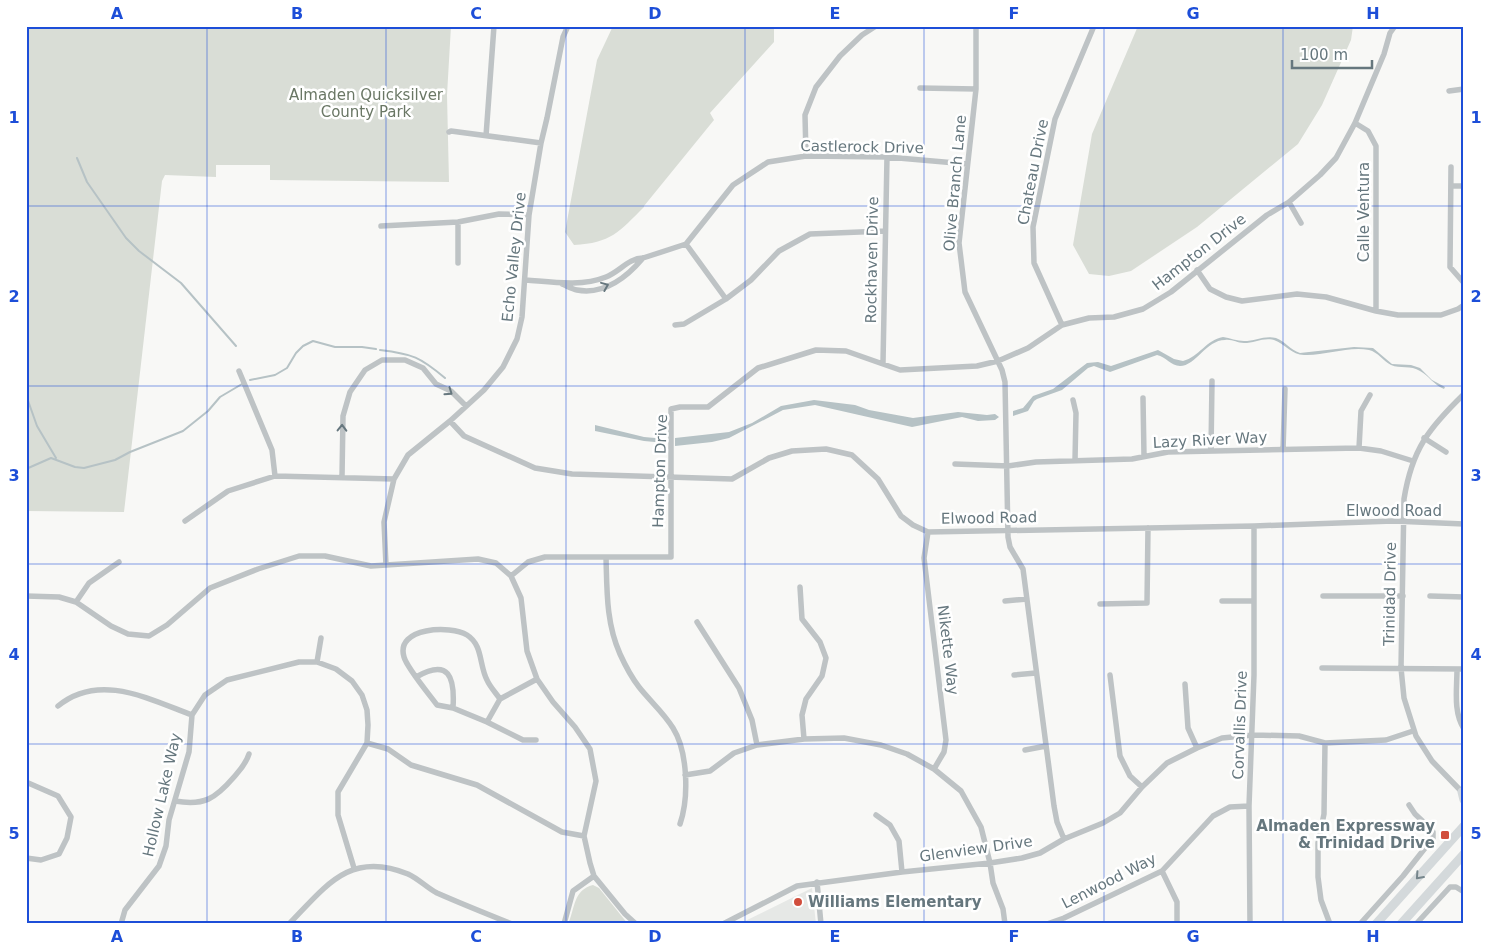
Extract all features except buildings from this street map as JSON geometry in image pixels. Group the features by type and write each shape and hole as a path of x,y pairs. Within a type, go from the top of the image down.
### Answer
{"main road":[{"path":"1456,834 1464,818"},
{"path":"1376,924 1464,826"},
{"path":"1401,924 1464,854"}],"street":[{"path":"486,136 494,26"},
{"name":"Echo Valley Drive","path":"386,565 384,522 394,479 408,455 484,390 500,371 517,339 522,317 526,280 529,215 540,143 568,26"},
{"path":"806,156 805,116 816,87 840,56 876,26"},
{"name":"Olive Branch Lane","path":"976,26 976,89 959,243 965,292 1006,382 1008,530 1010,547 1023,569 1057,822 1064,839"},
{"name":"Chateau Drive","path":"1062,325 1034,263 1033,227 1055,119 1094,26"},
{"name":"Hampton Drive","path":"606,557 670,557 671,410 680,407 708,407 758,368 816,350 846,351 900,370 977,366 998,361 1028,348 1062,325 1089,318 1114,317 1143,309 1171,292 1267,215 1288,202 1320,175 1336,158 1355,123 1384,54 1390,33 1395,26"},
{"path":"920,88 976,89"},
{"path":"1449,92 1464,89"},
{"name":"Calle Ventura","path":"1355,123 1368,132 1376,146 1376,312"},
{"path":"449,132 540,143"},
{"name":"Castlerock Drive","path":"686,244 733,185 768,162 806,156 887,157 967,164"},
{"name":"Rockhaven Drive","path":"883,363 887,157"},
{"path":"1451,167 1450,267 1464,283"},
{"path":"1451,186 1464,186"},
{"path":"1288,202 1301,223"},
{"path":"381,226 458,222 498,214 529,215"},
{"path":"458,222 458,263"},
{"path":"675,325 684,324 726,299 751,280 779,252 810,234 885,231"},
{"path":"526,280 558,283 588,282 607,277 636,258 643,258 686,244 726,299"},
{"path":"558,283 577,290 596,290 629,274 643,258"},
{"path":"1197,270 1210,289 1226,297 1242,301 1297,294 1326,297 1376,312 1398,315 1441,315 1464,305"},
{"path":"342,477 343,416 350,392 365,370 382,360 405,360 422,368 436,384 451,391 466,406"},
{"path":"239,370 272,450 275,476"},
{"path":"1211,450 1212,381"},
{"path":"1283,450 1285,389"},
{"name":"Trinidad Drive","path":"1463,794 1432,761 1413,731 1404,698 1401,668 1404,499 1407,479 1424,438 1438,419 1464,394"},
{"path":"1359,448 1361,411 1370,395"},
{"path":"1143,398 1144,456"},
{"path":"1073,400 1076,414 1075,460"},
{"name":"Elwood Road","path":"450,421 464,436 535,468 572,474 732,479 769,458 792,451 826,449 852,455 878,478 901,516 913,525 928,532 1404,522 1464,524"},
{"path":"1424,438 1446,452"},
{"name":"Lazy River Way","path":"955,464 1008,466 1036,462 1132,458 1168,452 1359,448 1381,451 1413,461"},
{"path":"185,521 228,491 275,476 394,479"},
{"name":"Corvallis Drive","path":"1250,924 1254,526"},
{"path":"1100,604 1147,603 1148,528"},
{"name":"Nikette Way","path":"928,532 924,558 946,740 944,752 934,769"},
{"path":"26,596 59,597 76,602 112,626 128,634 148,636 167,625 210,588 299,556 325,556 371,566 478,559 496,563 511,576 521,598 527,651 536,679 553,702 576,727 590,749 596,781 584,836 594,876 636,924"},
{"path":"511,576 528,562 545,557 606,557 607,598 611,628 620,654 638,685 674,729 683,754 685,775 684,812 680,824"},
{"path":"76,602 89,583 119,562"},
{"path":"800,587 802,619 820,642 826,658 822,676 806,699 802,715 804,739"},
{"path":"1323,596 1402,596"},
{"path":"1430,596 1464,597"},
{"path":"1005,601 1027,599"},
{"path":"1222,601 1253,601"},
{"path":"697,622 739,688 752,720 757,745"},
{"path":"500,699 486,679 477,646 467,635 451,630 417,632 404,644 404,657 416,678 436,705 452,708 487,722 523,740 536,740"},
{"path":"317,662 321,638"},
{"name":"Hollow Lake Way","path":"121,924 125,910 159,866 166,846 168,820 189,752 192,714 205,695 227,680 299,662 317,662 336,669 352,681 362,695 367,710 367,743 338,792 338,815 354,868"},
{"path":"1322,668 1461,669 1457,706 1460,722 1464,729"},
{"path":"416,678 428,670 434,669 440,669 450,676 454,689 452,708"},
{"path":"1014,676 1036,673"},
{"path":"1110,675 1120,756 1130,776 1142,787"},
{"path":"487,722 500,699 536,679"},
{"path":"1185,684 1188,728 1197,748"},
{"path":"58,706 68,698 83,692 104,690 130,692 192,714"},
{"name":"Glenview Drive","path":"723,924 797,886 1022,858 1040,853 1064,839 1102,823 1120,812 1142,787 1167,764 1197,748 1222,738 1253,735 1299,736 1326,743 1386,740 1413,731"},
{"path":"685,775 710,771 734,753 757,745 804,739 844,738 881,745 907,754 934,769 961,791 981,826 993,883 1003,909 1005,924"},
{"path":"367,743 388,749 411,765 477,785 562,832 584,836"},
{"path":"1326,743 1324,814 1318,843 1318,878 1321,900 1330,924"},
{"path":"1025,750 1046,746"},
{"path":"175,801 189,803 204,801 221,793 246,763 249,754"},
{"path":"26,782 58,796 72,817 67,838 59,854 41,860 26,858"},
{"name":"Lenwood Way","path":"1047,924 1065,921 1162,871 1213,816 1230,807 1250,806"},
{"path":"1360,924 1403,876 1433,838 1431,829 1409,806"},
{"path":"876,815 890,825 900,841 902,872"},
{"path":"289,924 331,880 354,868 379,866 410,874 436,892 512,924"},
{"path":"1162,871 1177,902 1177,924"},
{"path":"564,924 573,891 594,876"},
{"path":"817,882 821,924"},
{"path":"1416,924 1444,892 1453,886 1464,892"}],"shaded area":[{"path":"1223,337 1239,341 1268,337 1276,338 1300,353 1354,347 1373,348 1392,364 1411,365 1420,368 1432,380 1445,387 1444,389 1440,387 1417,369 1391,365 1369,350 1353,349 1300,355 1270,339 1244,343 1225,340 1212,344 1186,365 1177,366 1157,355 1110,372 1094,366 1088,368 1062,390 1037,399 1028,411 1013,416 1013,411 1023,408 1033,396 1053,389 1087,363 1098,362 1111,366 1158,350 1174,359 1183,361 1194,356 1212,341"},
{"path":"814,400 855,405 869,410 913,418 958,412 995,414 999,417 995,420 978,421 962,417 912,427 815,405 783,410 729,438 675,446 675,438 729,432 752,423 781,406"},
{"path":"595,425 644,437 666,439 666,443 644,441 595,431"},
{"name":"Williams Elementary","path":"812,888 816,924 739,924"}],"green space":[{"name":"Almaden Quicksilver County Park","path":"26,26 451,26 447,95 449,182 270,180 270,165 216,165 216,177 165,175 162,181 124,512 26,511"},
{"path":"613,26 774,26 774,42 710,113 714,120 644,207 614,235 597,242 574,245 565,232 597,60"},
{"path":"1138,26 1353,26 1351,40 1322,105 1298,144 1197,227 1131,271 1109,276 1089,274 1073,245 1092,134"},
{"path":"593,885 599,888 628,924 568,924 578,896 586,887"}],"waterway":[{"path":"77,158 87,182 126,238 139,251 181,283 236,346"},
{"path":"250,380 275,375 287,368 296,353 303,346 313,341 335,347 376,349"},
{"path":"380,350 401,353 416,358 429,365 445,378"},
{"path":"26,469 51,458 75,467 84,468 115,460 183,431 208,411 220,397 242,384"},
{"path":"26,395 37,426 56,458"}],"place":[{"name":"Almaden Expressway & Trinidad Drive","path":"1445,835"},
{"name":"Williams Elementary","path":"798,902"}]}
